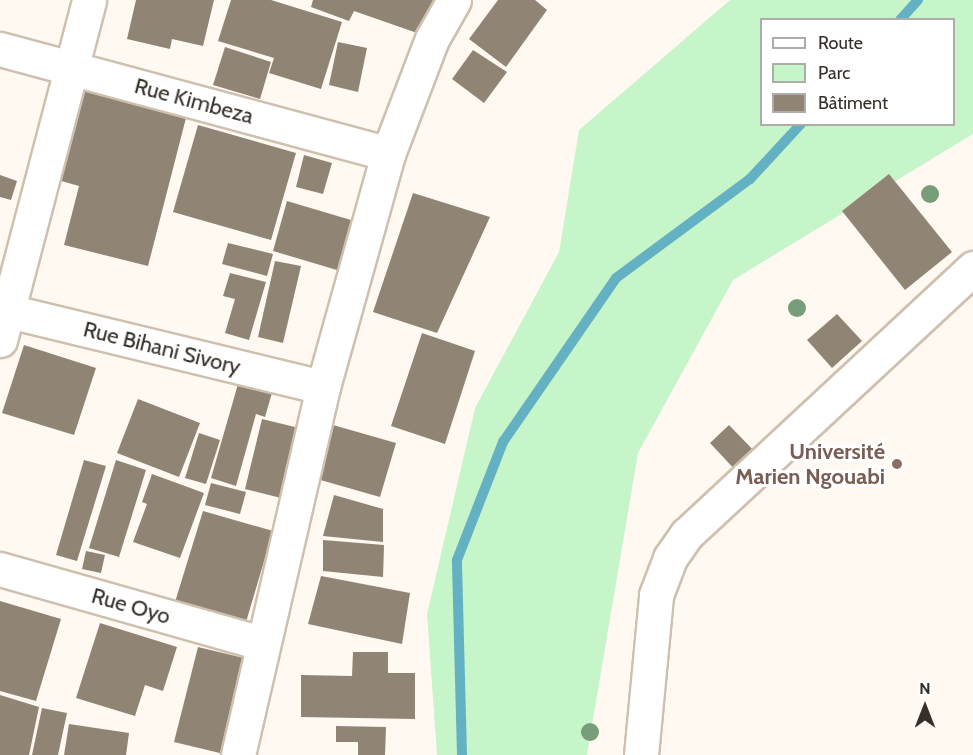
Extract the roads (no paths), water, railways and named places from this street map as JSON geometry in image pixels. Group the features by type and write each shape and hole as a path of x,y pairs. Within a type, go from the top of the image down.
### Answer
{"street":[{"path":"2,320 89,0"},
{"path":"238,755 262,643 323,387 388,154 432,39 454,0"},
{"name":"Rue Kimbeza","path":"0,49 388,154"},
{"path":"641,755 656,595 670,558 687,534 973,268"},
{"name":"Rue Bihani Sivory","path":"2,320 323,387"},
{"name":"Rue Oyo","path":"0,569 262,643"}],"waterway":[{"path":"902,18 918,0"},
{"path":"462,755 457,560 503,442 616,278 750,179 799,126"}],"place":[{"name":"Université Marien Ngouabi","path":"897,464"}]}
